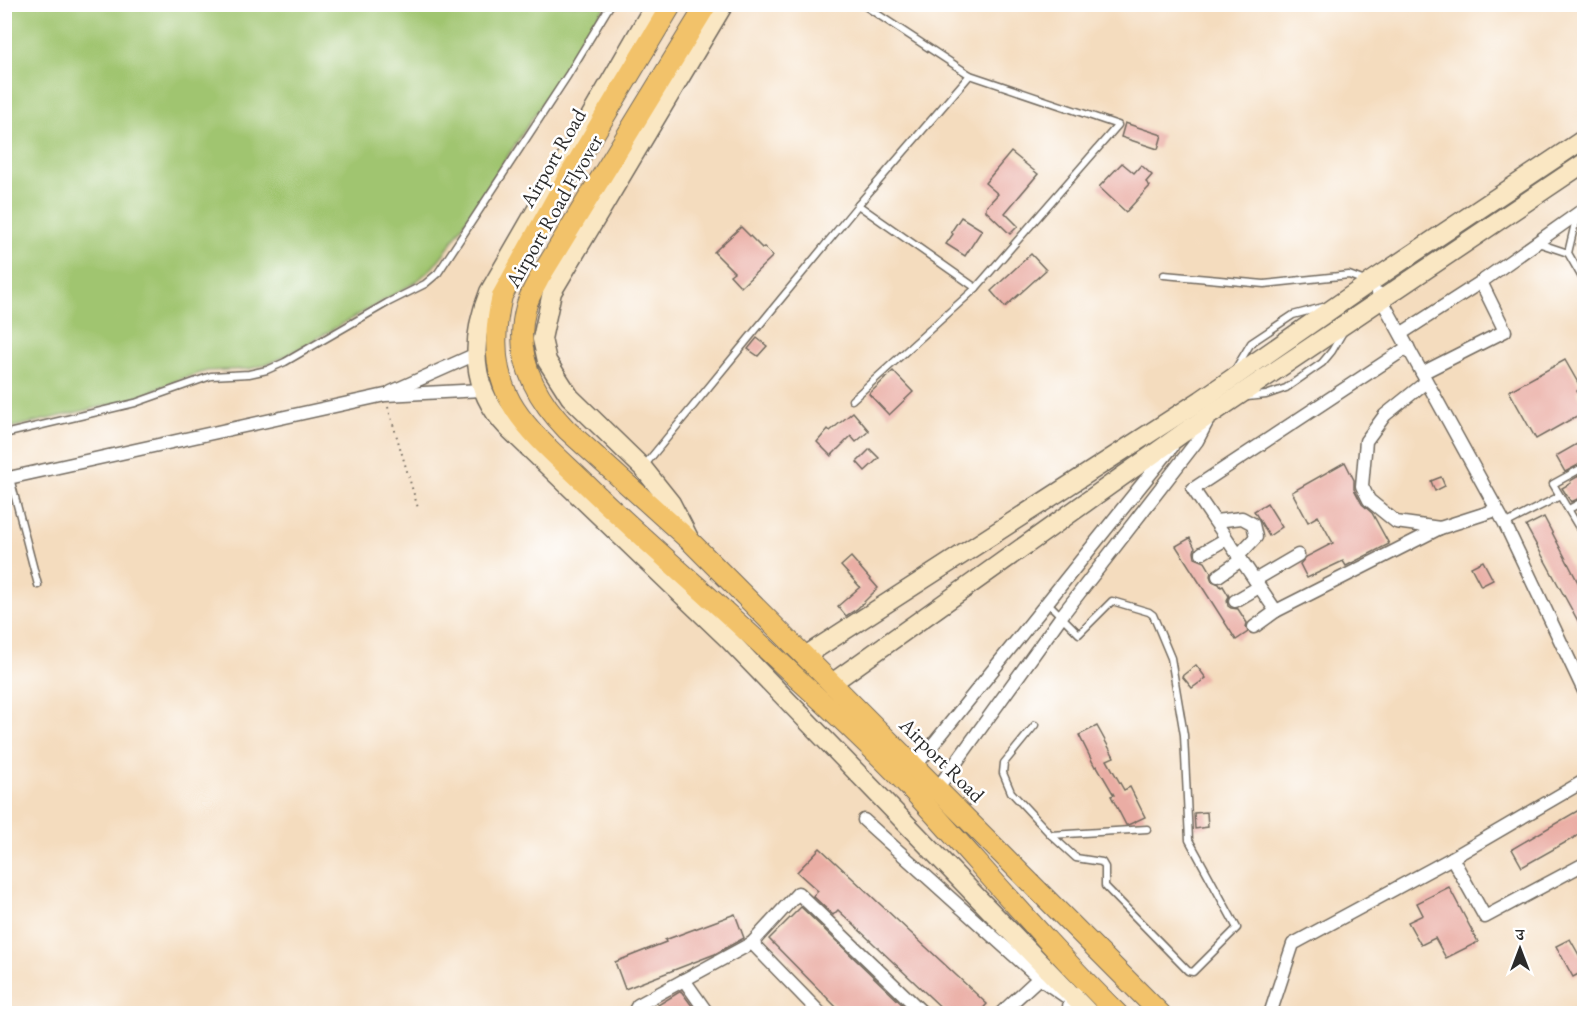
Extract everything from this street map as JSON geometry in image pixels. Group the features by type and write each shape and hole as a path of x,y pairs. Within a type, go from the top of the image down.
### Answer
{"main road":[{"name":"Airport Road","path":"672,4 502,296 496,343 503,385 515,410 538,437 609,506 800,680 910,788 1074,998"},
{"name":"Airport Road Flyover","path":"690,541 549,411 532,384 524,358 522,337 527,304 540,276 707,4"},
{"name":"Airport Road","path":"690,541 1161,1014"},
{"path":"1074,998 1118,1014"}],"street":[{"path":"655,4 489,292 481,313 477,334 476,354 482,390 495,414 507,428 728,639 1074,998"},
{"path":"690,541 671,503 643,468 570,397 547,361 542,339 552,292 724,4"},
{"path":"805,656 1206,407 1229,381 1371,282 1584,139"},
{"path":"1206,407 1234,399 1584,163"},
{"path":"1402,333 1481,282 1581,211"},
{"path":"1371,282 1402,333 1505,524 1584,691"},
{"path":"1440,528 1396,522 1369,500 1362,486 1366,441 1384,415 1424,377 1504,331 1481,282"},
{"path":"1276,610 1193,489 1408,347"},
{"path":"385,395 476,354"},
{"path":"7,479 385,395 482,390"},
{"path":"937,789 1061,617 1197,441 1206,407"},
{"path":"915,767 1047,602 1178,425"},
{"path":"832,683 1178,425"},
{"path":"1254,627 1276,610 1440,528 1496,510"},
{"path":"1215,521 1242,518 1253,524 1256,537 1240,558 1218,576"},
{"path":"1202,553 1226,539"},
{"path":"1235,601 1298,555"},
{"path":"1270,1014 1293,944 1452,858 1584,781"},
{"path":"864,820 1039,978 1074,998"},
{"path":"1452,858 1485,917 1584,864"},
{"path":"633,1014 639,1005 752,944 798,893 924,1014"},
{"path":"752,944 821,1014"},
{"path":"1000,1014 1039,978"},
{"path":"684,980 708,1014"},
{"path":"1018,1014 1021,996"}],"lane":[{"path":"4,434 135,403 211,376 249,374 267,370 424,284 438,273 568,75 611,4"},
{"path":"852,400 976,288 1118,125 970,75 862,4"},
{"path":"643,468 858,205 970,75"},
{"path":"858,205 976,288"},
{"path":"1568,253 1581,211"},
{"path":"1535,242 1568,253 1584,281"},
{"path":"1164,275 1264,284 1349,275 1371,282"},
{"path":"1584,467 1553,484 1584,536"},
{"path":"7,479 38,585"},
{"path":"1505,524 1560,496"},
{"path":"1569,509 1584,501"},
{"path":"1035,725 1006,759 1003,766 1003,773 1014,797 1077,858 1102,861 1105,886 1190,972 1193,972 1237,930 1189,840 1184,735 1171,658 1152,615 1114,600 1079,634 1047,602"},
{"path":"1051,835 1148,829"}],"path":[{"path":"385,395 418,508"}],"green space":[{"path":"4,5 606,5 448,248 433,267 416,282 268,364 249,369 207,371 130,400 5,429"}],"building":[{"path":"1125,123 1162,135 1158,149 1121,137"},
{"path":"1011,152 1038,174 1005,213 1018,226 1010,234 986,211 986,207 998,194 985,183"},
{"path":"1122,163 1134,173 1141,165 1152,175 1146,182 1150,186 1126,212 1099,187"},
{"path":"961,217 982,230 965,256 946,244"},
{"path":"741,227 773,256 741,287 730,275 734,272 714,252"},
{"path":"1031,254 1046,270 1005,307 991,291"},
{"path":"757,338 767,346 758,356 748,349"},
{"path":"1565,360 1581,388 1577,391 1584,405 1584,412 1536,439 1509,391"},
{"path":"893,371 913,392 889,415 869,394"},
{"path":"853,412 869,431 856,442 851,436 831,456 817,442 828,429 830,431"},
{"path":"1584,440 1584,462 1565,472 1556,456"},
{"path":"870,449 879,458 865,471 857,462"},
{"path":"1345,462 1362,504 1372,513 1389,544 1346,566 1343,561 1307,578 1300,564 1306,557 1333,543 1318,516 1308,522 1292,492"},
{"path":"1584,473 1584,496 1571,502 1562,488"},
{"path":"1441,477 1445,486 1435,491 1431,481"},
{"path":"1267,503 1282,527 1269,536 1254,511"},
{"path":"1584,507 1584,525 1577,511"},
{"path":"1544,517 1584,594 1584,632 1526,526"},
{"path":"1190,538 1195,548 1195,558 1205,562 1211,572 1212,581 1223,586 1229,596 1228,606 1238,609 1247,623 1248,632 1236,640 1176,546"},
{"path":"851,557 878,588 857,609 846,616 838,606 860,587 841,566"},
{"path":"1483,561 1493,580 1481,586 1471,567"},
{"path":"1196,665 1206,678 1192,688 1182,676"},
{"path":"1097,726 1114,757 1107,760 1124,790 1130,787 1145,817 1128,825 1111,796 1114,795 1097,766 1095,767 1079,735"},
{"path":"1584,807 1584,832 1522,867 1512,849"},
{"path":"1207,812 1208,827 1195,829 1194,813"},
{"path":"820,848 987,1004 978,1014 948,1014 838,910 833,915 813,896 818,891 797,872"},
{"path":"1449,887 1478,942 1446,958 1435,938 1421,945 1408,922 1423,915 1417,903"},
{"path":"801,907 912,1014 843,1014 769,939"},
{"path":"735,914 744,938 715,954 625,989 615,962 666,942 665,940"},
{"path":"1570,939 1579,955 1584,952 1584,971 1573,977 1556,946"},
{"path":"681,991 698,1014 662,1014 658,1005"}]}
